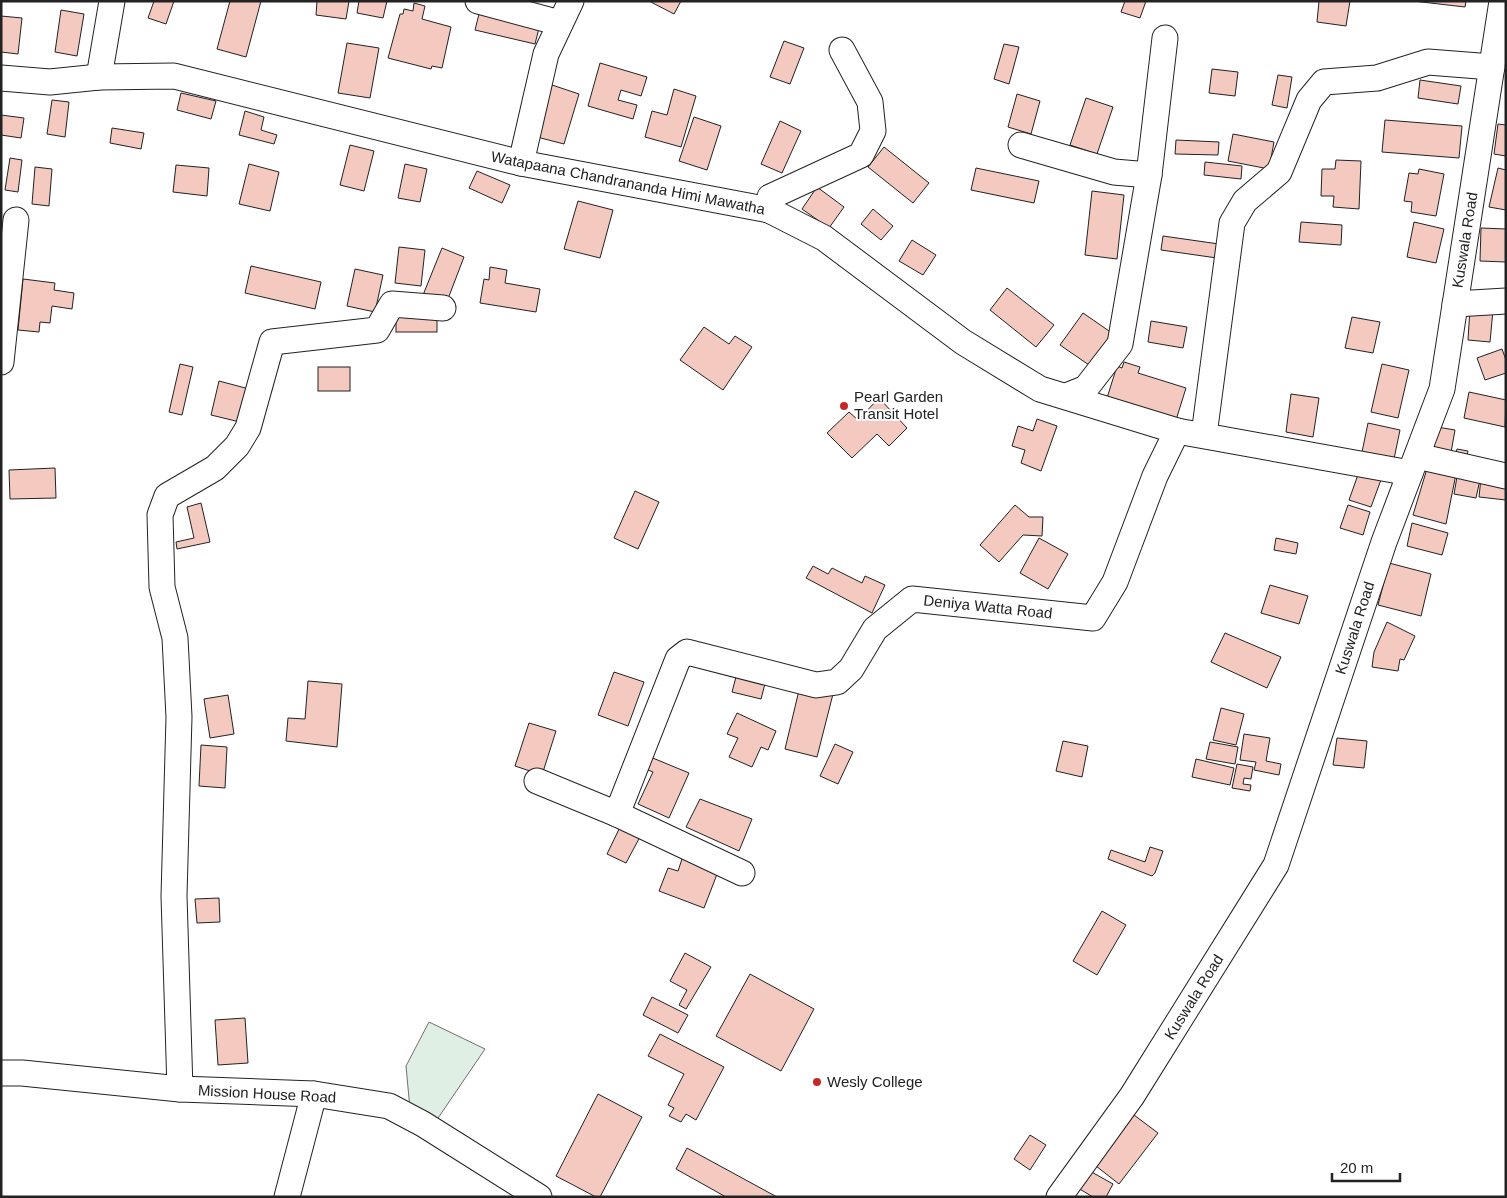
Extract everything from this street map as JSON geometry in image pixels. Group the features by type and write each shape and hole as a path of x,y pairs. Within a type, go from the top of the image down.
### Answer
{"street":[{"path":"99,77 112,1"},
{"path":"478,1 560,23"},
{"path":"521,163 546,54 571,1"},
{"name":"Kuswala Road","path":"1059,1197 1132,1096 1276,865 1384,542 1442,389 1502,1"},
{"path":"1066,396 1086,388 1120,344 1149,175 1165,38"},
{"path":"769,210 770,197 862,155 873,131 870,102 842,50"},
{"path":"1204,436 1232,223 1245,201 1279,172 1309,100 1324,82 1377,78 1428,62 1492,67"},
{"name":"Watapaana Chandrananda Himi Mawatha","path":"1,78 50,82 99,77 174,76 521,163 769,210 824,238 962,342 1040,388 1177,431 1506,476"},
{"path":"1021,145 1114,172 1149,175"},
{"path":"1,362 16,220"},
{"path":"1455,304 1506,301"},
{"path":"180,1089 174,896 179,717 175,638 162,587 160,516 167,496 215,468 241,440 248,428 272,342 377,330 392,304 443,308"},
{"name":"Deniya Watta Road","path":"617,814 678,660 687,652 816,685 836,682 851,669 875,629 912,599 1093,618 1115,582 1155,476 1177,431"},
{"path":"537,781 617,814 742,873"},
{"name":"Mission House Road","path":"1,1073 22,1073 180,1089 314,1094 389,1106 423,1124 538,1197"},
{"path":"287,1197 314,1094"}],"green space":[{"path":"429,1022 485,1049 434,1124 410,1109 406,1066"}],"building":[{"path":"154,1 174,1 166,24 148,18"},
{"path":"230,1 261,1 246,57 217,49"},
{"path":"317,1 349,1 346,19 316,15"},
{"path":"359,1 387,1 383,18 357,13"},
{"path":"649,1 681,1 674,14"},
{"path":"1125,1 1146,1 1140,18 1121,12"},
{"path":"1319,1 1350,1 1346,26 1317,22"},
{"path":"1413,1 1466,1 1465,7"},
{"path":"414,3 425,6 422,19 451,27 442,68 432,66 431,69 388,58 400,14 403,14 404,9 413,11"},
{"path":"61,10 84,14 77,56 55,52"},
{"path":"479,14 539,28 535,44 475,30"},
{"path":"1,16 22,18 18,54 1,52"},
{"path":"784,41 804,48 790,84 770,77"},
{"path":"347,43 379,48 370,98 338,93"},
{"path":"1004,44 1019,47 1009,84 994,79"},
{"path":"600,63 647,77 641,96 621,90 618,100 637,105 633,119 588,106"},
{"path":"1212,69 1238,72 1235,96 1209,93"},
{"path":"1278,75 1292,77 1287,108 1272,105"},
{"path":"1420,80 1461,86 1458,104 1418,98"},
{"path":"552,85 579,94 564,144 537,137"},
{"path":"674,89 696,96 681,147 645,137 652,111 667,115"},
{"path":"181,93 216,101 211,119 177,110"},
{"path":"1017,94 1040,101 1031,134 1008,127"},
{"path":"1086,98 1113,107 1097,154 1070,145"},
{"path":"52,100 69,102 65,137 47,134"},
{"path":"245,111 264,117 261,130 277,135 274,144 239,135"},
{"path":"1,115 24,118 21,138 1,135"},
{"path":"694,117 721,126 707,170 679,161"},
{"path":"1385,120 1462,126 1459,158 1382,152"},
{"path":"780,121 801,131 782,173 761,164"},
{"path":"1498,124 1506,125 1506,156 1494,154"},
{"path":"112,128 144,133 141,149 110,143"},
{"path":"1233,134 1274,142 1269,169 1228,161"},
{"path":"1176,140 1219,142 1218,155 1175,154"},
{"path":"350,145 374,151 364,191 340,185"},
{"path":"884,147 929,183 913,203 868,167"},
{"path":"10,158 22,160 18,192 5,190"},
{"path":"1336,160 1361,161 1359,209 1333,207 1334,196 1321,196 1322,169 1335,169"},
{"path":"1205,162 1242,166 1241,179 1204,175"},
{"path":"249,164 279,172 270,211 239,204"},
{"path":"405,164 427,169 420,202 398,198"},
{"path":"176,165 209,168 207,196 173,192"},
{"path":"35,167 52,169 49,206 32,204"},
{"path":"976,168 1039,181 1034,203 971,190"},
{"path":"1498,168 1506,170 1506,210 1489,207"},
{"path":"1419,169 1444,174 1436,216 1411,212 1412,202 1404,201 1409,173 1418,174"},
{"path":"477,171 510,185 502,203 469,188"},
{"path":"817,187 844,207 829,228 802,209"},
{"path":"1092,191 1124,195 1117,259 1085,255"},
{"path":"578,201 613,210 600,258 564,249"},
{"path":"873,209 893,226 881,240 861,224"},
{"path":"1301,222 1342,225 1341,245 1299,242"},
{"path":"1414,222 1444,229 1436,263 1407,257"},
{"path":"1481,228 1506,229 1506,262 1480,261"},
{"path":"1163,236 1219,244 1217,258 1161,250"},
{"path":"912,240 936,255 923,275 899,261"},
{"path":"399,247 425,250 421,286 395,283"},
{"path":"442,248 464,257 446,304 423,295"},
{"path":"251,266 321,282 315,309 245,293"},
{"path":"490,267 507,270 505,283 540,289 536,312 480,303 484,279 489,280"},
{"path":"355,269 383,275 375,312 347,306"},
{"path":"23,279 55,283 54,290 74,293 72,309 52,306 50,323 40,322 39,332 18,330"},
{"path":"1007,288 1054,325 1036,347 990,310"},
{"path":"1470,308 1493,310 1490,342 1468,340"},
{"path":"1083,313 1112,333 1089,365 1060,345"},
{"path":"396,314 437,314 437,332 396,332"},
{"path":"1352,317 1380,322 1373,353 1345,348"},
{"path":"1151,321 1187,327 1183,348 1148,342"},
{"path":"704,327 729,344 735,336 752,347 723,390 680,360"},
{"path":"1502,349 1506,360 1506,373 1485,380 1477,358"},
{"path":"1124,362 1140,367 1138,373 1186,388 1176,420 1107,398 1117,366 1122,368"},
{"path":"180,364 193,367 182,415 169,412"},
{"path":"1382,364 1409,370 1398,418 1371,412"},
{"path":"318,367 350,367 350,391 318,391"},
{"path":"219,381 253,390 244,423 211,415"},
{"path":"1469,392 1506,400 1505,427 1464,418"},
{"path":"1291,394 1319,398 1313,437 1286,432"},
{"path":"879,398 907,428 889,446 877,434 852,458 827,433 849,412 858,420"},
{"path":"1037,419 1057,426 1041,471 1021,463 1025,450 1012,446 1018,426 1033,431"},
{"path":"1368,423 1400,430 1394,459 1362,452"},
{"path":"1437,427 1455,430 1450,458 1432,455"},
{"path":"1457,449 1468,451 1466,460 1455,458"},
{"path":"1429,462 1457,469 1446,524 1413,515"},
{"path":"55,468 56,498 10,499 9,470"},
{"path":"1360,469 1382,477 1371,507 1349,500"},
{"path":"1458,471 1481,475 1476,498 1454,494"},
{"path":"1481,478 1506,481 1506,500 1479,497"},
{"path":"635,491 659,502 638,549 614,538"},
{"path":"201,503 210,542 177,549 176,542 194,538 187,507"},
{"path":"1015,505 1029,517 1043,517 1042,536 1023,535 999,562 980,545"},
{"path":"1348,505 1370,512 1363,535 1340,528"},
{"path":"1412,523 1448,533 1442,555 1407,546"},
{"path":"1039,538 1068,554 1048,589 1020,573"},
{"path":"1276,538 1298,543 1296,554 1274,550"},
{"path":"1389,563 1431,574 1421,616 1378,605"},
{"path":"813,566 828,574 832,568 862,583 865,576 885,585 872,613 806,578"},
{"path":"1270,585 1308,596 1299,624 1261,613"},
{"path":"1387,622 1415,636 1404,660 1400,659 1398,671 1372,667 1374,652"},
{"path":"1225,633 1281,657 1267,688 1211,662"},
{"path":"614,672 644,682 628,726 598,715"},
{"path":"737,673 766,680 761,699 732,692"},
{"path":"308,681 342,684 337,747 286,741 288,718 305,719"},
{"path":"800,686 833,694 817,757 785,749"},
{"path":"228,695 234,734 210,738 204,699"},
{"path":"1221,708 1244,714 1236,745 1213,740"},
{"path":"737,713 776,731 768,750 761,747 752,767 729,757 738,738 727,734"},
{"path":"529,723 556,731 542,775 515,766"},
{"path":"1244,734 1270,738 1266,761 1281,764 1279,775 1254,770 1256,762 1240,760"},
{"path":"1337,738 1367,741 1364,768 1333,765"},
{"path":"1063,741 1088,746 1082,777 1056,771"},
{"path":"1210,742 1238,747 1235,764 1206,759"},
{"path":"835,744 853,752 838,784 820,776"},
{"path":"201,745 227,747 225,788 199,786"},
{"path":"648,756 689,773 669,818 638,804 653,772 643,768"},
{"path":"1196,759 1234,768 1230,785 1192,777"},
{"path":"1237,764 1253,767 1251,779 1244,778 1243,784 1251,785 1250,791 1232,788"},
{"path":"700,799 752,819 739,851 686,827"},
{"path":"621,825 641,835 626,863 607,854"},
{"path":"1150,847 1163,851 1155,873 1152,876 1108,859 1111,850 1145,862"},
{"path":"683,856 719,869 704,908 659,891 668,868 678,871"},
{"path":"219,898 220,922 197,923 195,899"},
{"path":"1102,911 1126,925 1097,975 1073,961"},
{"path":"685,953 711,967 686,1009 679,1005 687,990 670,981"},
{"path":"750,974 814,1009 781,1071 716,1036"},
{"path":"652,997 688,1015 678,1033 643,1015"},
{"path":"245,1018 248,1063 218,1065 215,1020"},
{"path":"660,1034 724,1067 696,1120 686,1114 681,1122 669,1116 674,1108 668,1105 684,1074 648,1056"},
{"path":"598,1094 642,1117 600,1197 596,1197 556,1176"},
{"path":"1134,1115 1158,1133 1119,1184 1096,1166"},
{"path":"1030,1135 1046,1145 1030,1170 1014,1159"},
{"path":"687,1148 777,1197 726,1197 676,1169"},
{"path":"1088,1170 1113,1184 1106,1197 1093,1197 1078,1188"}],"place":[{"name":"Pearl Garden Transit Hotel","path":"844,406"},
{"name":"Wesly College","path":"817,1082"}]}
